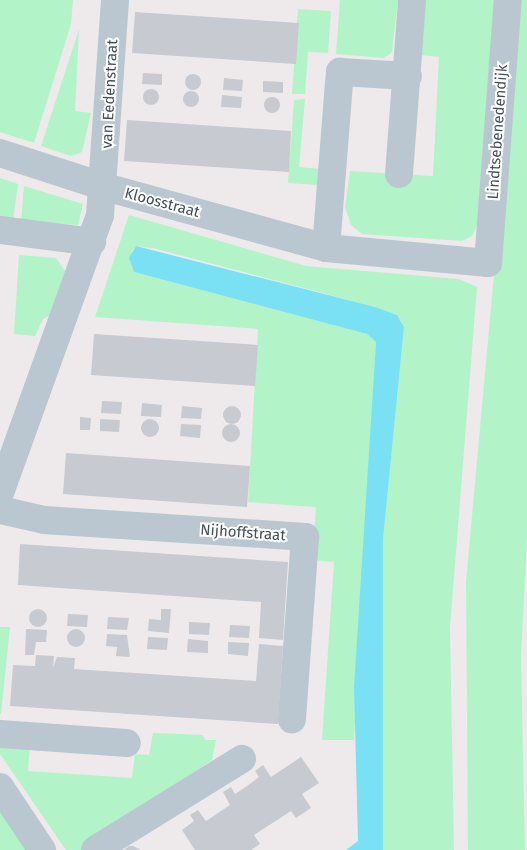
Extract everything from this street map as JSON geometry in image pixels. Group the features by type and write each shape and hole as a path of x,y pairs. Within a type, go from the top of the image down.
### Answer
{"street":[{"name":"van Eedenstraat","path":"105,187 115,0"},
{"path":"399,174 408,76 412,0"},
{"name":"Lindtsebenedendijk","path":"488,263 508,0"},
{"path":"326,248 340,72 408,76"},
{"name":"Kloosstraat","path":"0,153 105,187 326,248 488,263"},
{"path":"0,493 92,242 105,187"},
{"path":"0,230 92,242"},
{"name":"Nijhoffstraat","path":"0,510 44,520 305,537 292,720"},
{"path":"0,734 127,743"},
{"path":"95,850 242,759"},
{"path":"0,787 42,850"}],"green space":[{"path":"0,0 73,0 71,24 34,143 0,132"},
{"path":"340,0 398,0 392,52 384,58 336,54"},
{"path":"424,0 495,0 477,225 472,236 462,241 362,234 351,225 345,207 350,171 433,176 439,57 420,55"},
{"path":"519,0 527,0 527,538 521,657 525,850 468,850 466,582"},
{"path":"298,9 331,11 328,53 308,52 305,94 292,94"},
{"path":"79,29 75,111 91,113 82,152 71,156 41,146"},
{"path":"305,99 299,167 320,169 318,185 288,183 294,100"},
{"path":"0,178 18,184 13,221 0,220"},
{"path":"24,186 83,204 78,225 21,222"},
{"path":"129,215 306,266 459,279 477,287 450,627 454,850 383,850 383,540 404,327 397,315 375,307 153,248 136,246 132,251 134,272 367,334 376,342 354,740 322,740 334,562 312,560 316,507 248,502 258,329 95,317"},
{"path":"19,255 56,258 65,271 51,315 43,319 35,336 14,334"},
{"path":"0,627 10,627 1,714 0,714"},
{"path":"153,733 203,735 205,740 216,740 212,760 81,850 66,850 0,754 0,745 30,746 28,771 132,778 135,754 149,755"},
{"path":"0,806 30,850 0,850"}],"water":[{"path":"136,246 375,307 397,315 404,327 383,540 383,850 346,850 358,841 354,687 376,342 367,334 134,272 129,258"}],"building":[{"path":"135,12 299,23 296,64 132,53"},
{"path":"143,73 162,74 162,85 142,84"},
{"path":"190,74 196,74 201,79 199,88 190,90 185,85 185,79"},
{"path":"224,78 243,80 242,91 223,90"},
{"path":"263,81 283,82 283,93 263,92"},
{"path":"148,89 154,89 159,94 157,103 148,105 143,100 143,94"},
{"path":"188,91 194,91 199,96 197,105 188,107 183,102 183,96"},
{"path":"222,95 242,97 241,108 221,107"},
{"path":"269,97 275,97 280,102 278,111 269,113 264,108 264,102"},
{"path":"127,120 291,131 289,172 124,161"},
{"path":"94,334 258,345 255,386 91,375"},
{"path":"102,401 122,402 121,414 101,413"},
{"path":"142,403 162,405 161,417 141,416"},
{"path":"182,406 202,408 201,419 181,418"},
{"path":"232,406 238,409 241,415 238,421 232,424 226,421 223,415 226,409"},
{"path":"80,417 91,418 90,430 80,430"},
{"path":"100,419 120,420 119,432 100,431"},
{"path":"150,419 156,422 159,428 156,434 150,437 144,434 141,428 144,422"},
{"path":"181,424 201,425 200,438 180,436"},
{"path":"231,424 237,427 240,433 237,439 231,442 225,439 222,433 225,427"},
{"path":"66,453 250,466 247,507 63,494"},
{"path":"20,544 288,562 283,640 259,638 261,602 18,585"},
{"path":"38,609 44,612 47,618 44,624 38,627 32,624 29,618 32,612"},
{"path":"161,609 171,609 169,633 148,631 149,619 161,620"},
{"path":"68,614 88,615 87,627 67,626"},
{"path":"108,617 129,618 127,630 107,629"},
{"path":"189,622 210,623 209,635 189,634"},
{"path":"230,625 250,626 249,638 229,637"},
{"path":"26,629 47,630 46,642 36,642 34,655 25,655"},
{"path":"76,629 82,632 85,638 82,644 76,647 70,644 67,638 70,632"},
{"path":"107,634 127,635 130,657 116,656 117,647 106,646"},
{"path":"148,637 168,638 167,650 147,649"},
{"path":"188,639 208,641 208,653 187,652"},
{"path":"228,642 249,643 248,656 228,654"},
{"path":"259,644 283,646 278,724 10,706 13,665 35,666 36,655 54,656 53,667 57,657 75,658 74,669 256,681"},
{"path":"301,757 319,783 302,794 311,808 296,818 291,811 254,835 260,844 251,850 195,850 182,830 194,821 190,815 198,810 206,821 230,805 223,792 231,787 235,794 247,786 259,777 255,771 263,765 271,777"},
{"path":"129,846 141,850 124,850"}]}
